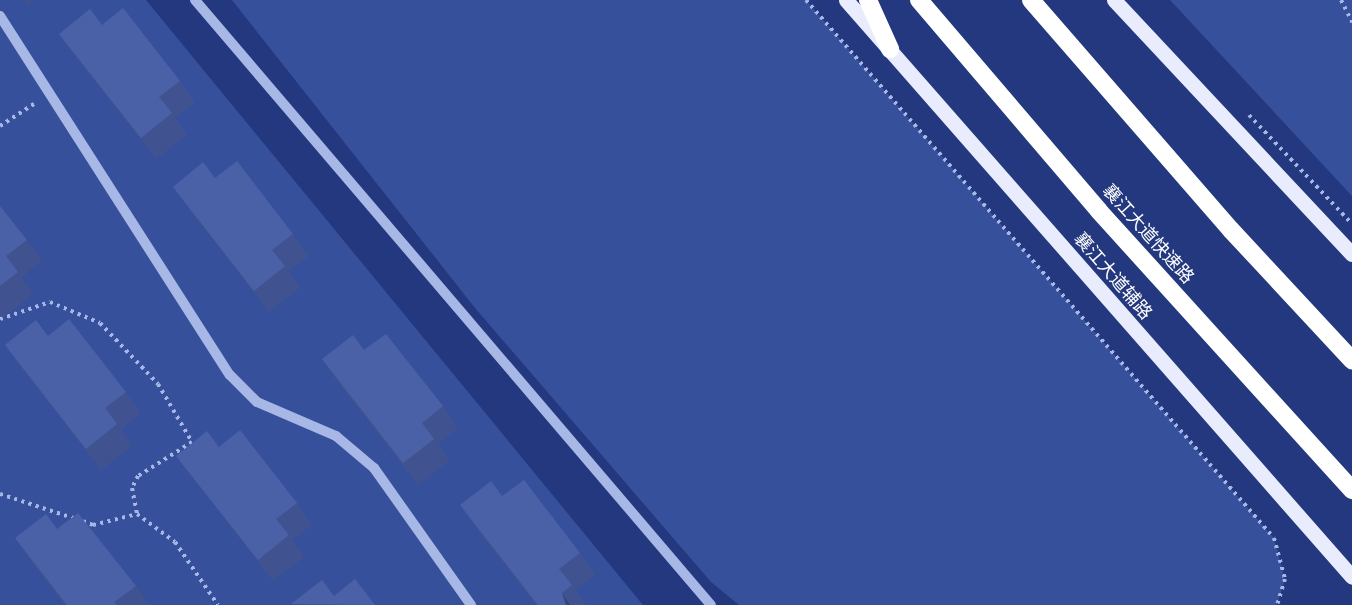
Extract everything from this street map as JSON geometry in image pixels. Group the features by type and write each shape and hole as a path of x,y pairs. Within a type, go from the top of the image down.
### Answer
{"highway":[{"path":"868,0 890,49"},
{"name":"襄江大道快速路","path":"919,0 1165,284 1352,490"},
{"path":"1031,0 1231,230 1352,360"}],"main road":[{"name":"襄江大道辅路","path":"846,0 1352,577"},
{"path":"1114,0 1352,254"}],"street":[{"path":"195,0 711,605"},
{"path":"0,16 231,375 257,402 336,436 374,468 471,605"}],"path":[{"path":"806,0 1274,538 1285,579 1276,605"},
{"path":"1341,0 1352,22"},
{"path":"0,126 50,94"},
{"path":"0,319 50,302 100,323 158,384 192,442 138,476 132,489 137,514 175,542 218,605"},
{"path":"0,494 93,525 137,514"}],"shaded area":[{"path":"0,0 146,0 643,605 0,605"},
{"path":"232,0 806,0 1274,538 1285,579 1277,605 739,605 711,582 475,308"},
{"path":"1170,0 1352,0 1352,196"}],"building":[{"path":"123,8 180,81 159,97 172,113 141,138 59,34 90,9 102,25"},
{"path":"237,161 293,234 272,250 285,266 254,291 173,187 203,162 215,178"},
{"path":"0,206 27,240 6,256 18,272 0,286"},
{"path":"69,319 126,392 105,408 117,424 86,449 5,345 36,320 48,336"},
{"path":"386,334 443,406 422,423 434,439 403,463 322,359 353,335 364,350"},
{"path":"240,430 297,503 276,519 289,535 258,560 176,456 207,431 219,447"},
{"path":"524,480 580,553 559,569 572,585 562,593 566,605 538,605 460,505 491,481 502,496"},
{"path":"78,513 136,586 114,602 117,605 67,605 15,538 46,514 57,529"},
{"path":"355,579 375,605 291,604 322,580 334,596"}]}
